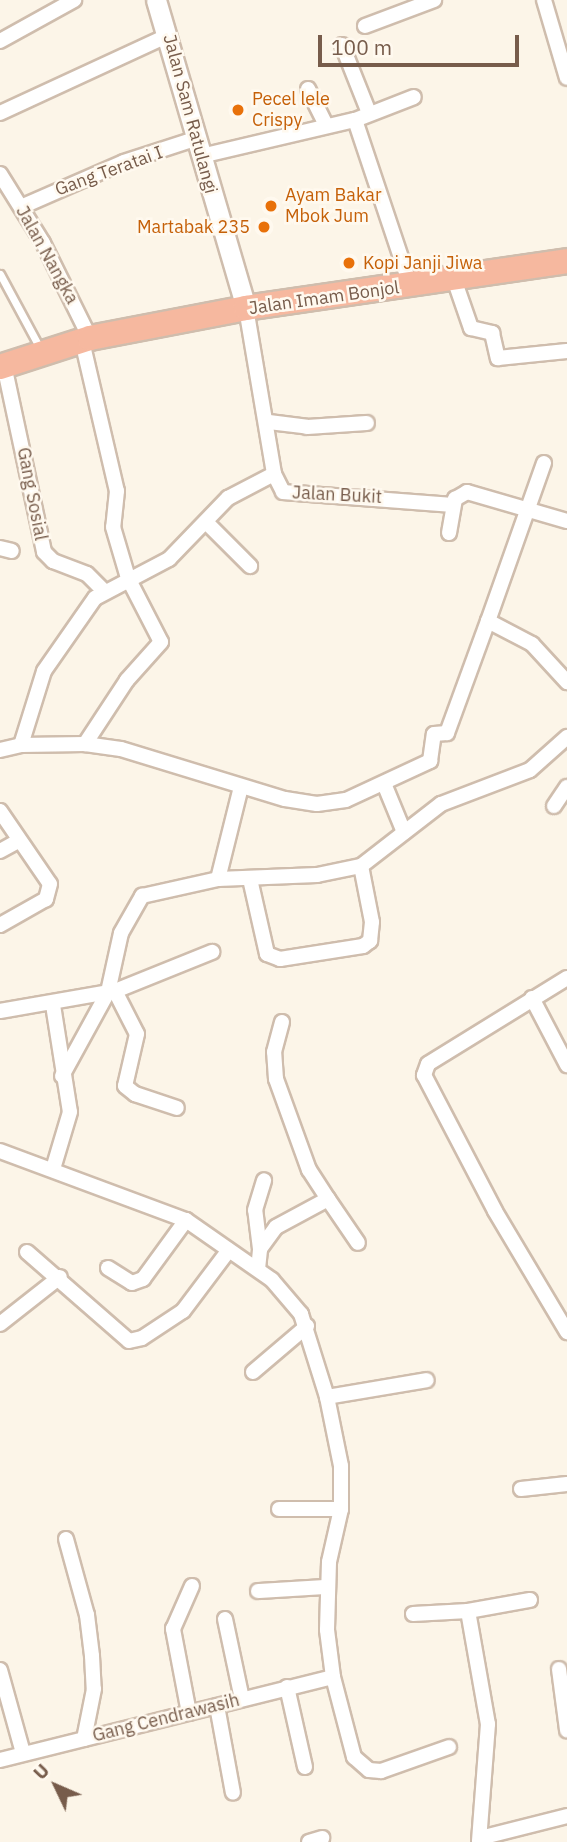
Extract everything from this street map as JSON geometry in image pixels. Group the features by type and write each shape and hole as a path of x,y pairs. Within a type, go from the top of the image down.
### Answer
{"highway":[{"name":"Jalan Imam Bonjol","path":"2,366 86,340 246,308 411,287 567,261"}],"street":[{"path":"0,41 74,0"},
{"name":"Jalan Sam Ratulangi","path":"156,0 169,35 246,308"},
{"path":"365,26 434,0"},
{"path":"544,0 567,78"},
{"path":"0,113 169,35"},
{"path":"342,45 369,113"},
{"path":"308,89 326,125"},
{"name":"Gang Teratai I","path":"21,207 124,162 355,120 414,97"},
{"path":"355,120 411,287"},
{"name":"Jalan Nangka","path":"0,174 21,207 86,340"},
{"path":"454,279 471,328 492,333 498,358 567,351"},
{"name":"Jalan Bukit","path":"246,308 269,422 277,486 292,495 322,491 453,505"},
{"path":"85,744 127,680 161,642 128,578 114,527 117,491 86,340"},
{"name":"Gang Sosial","path":"2,366 44,552 53,561 87,574 104,591"},
{"path":"269,422 307,426 367,423"},
{"path":"0,750 21,745 85,744 121,749 241,787 317,804 346,800 385,786 430,761 434,734 447,733 544,463"},
{"path":"21,745 44,671 104,591 169,559 207,523 228,498 274,474"},
{"path":"449,533 453,505 459,494 467,492 527,507 567,521"},
{"path":"207,523 250,566"},
{"path":"488,621 532,644 567,682"},
{"path":"62,1076 112,991 121,933 142,897 218,879 317,875 361,866 441,804 530,770 567,737"},
{"path":"385,786 404,832"},
{"path":"218,879 241,787"},
{"path":"554,806 567,787"},
{"path":"0,811 18,841 50,884 46,899 0,926"},
{"path":"0,851 18,841"},
{"path":"250,879 267,954 280,959 363,946 370,941 372,922 361,866"},
{"path":"0,1011 53,1005 112,991 212,952"},
{"path":"567,978 428,1064 424,1075 495,1211 567,1332"},
{"path":"112,991 137,1034 125,1086 135,1094 177,1108"},
{"path":"531,998 567,1065"},
{"path":"53,1005 62,1076 70,1112 53,1169"},
{"path":"282,1022 274,1052 276,1079 309,1170 358,1243"},
{"path":"0,1151 53,1169 98,1190 186,1220 258,1269 285,1294 307,1326 327,1396 341,1466 341,1509 326,1587 333,1677 354,1757 369,1770 381,1771 449,1747"},
{"path":"258,1269 260,1249 255,1210 264,1180"},
{"path":"260,1249 276,1227 328,1199"},
{"path":"108,1268 132,1283 143,1279 186,1220"},
{"path":"27,1252 60,1277 129,1341 142,1338 183,1311 229,1250"},
{"path":"0,1324 60,1277"},
{"path":"253,1372 307,1326"},
{"path":"327,1396 427,1380"},
{"path":"521,1489 567,1485"},
{"path":"279,1508 341,1509"},
{"path":"66,1539 88,1615 92,1656 94,1689 85,1739"},
{"path":"188,1713 173,1629 192,1586"},
{"path":"258,1591 326,1587"},
{"path":"413,1614 468,1611 530,1600"},
{"path":"468,1611 488,1724 480,1840 567,1816"},
{"path":"226,1619 242,1699"},
{"path":"558,1669 565,1691 567,1730"},
{"path":"0,1670 23,1753"},
{"name":"Gang Cendrawasih","path":"0,1760 333,1677"},
{"path":"287,1687 305,1767"},
{"path":"216,1706 233,1793"}],"lane":[{"path":"0,274 42,352"}],"place":[{"name":"Pecel lele Crispy","path":"238,110"},
{"name":"Ayam Bakar Mbok Jum","path":"271,206"},
{"name":"Martabak 235","path":"264,227"},
{"name":"Kopi Janji Jiwa","path":"349,263"}]}
